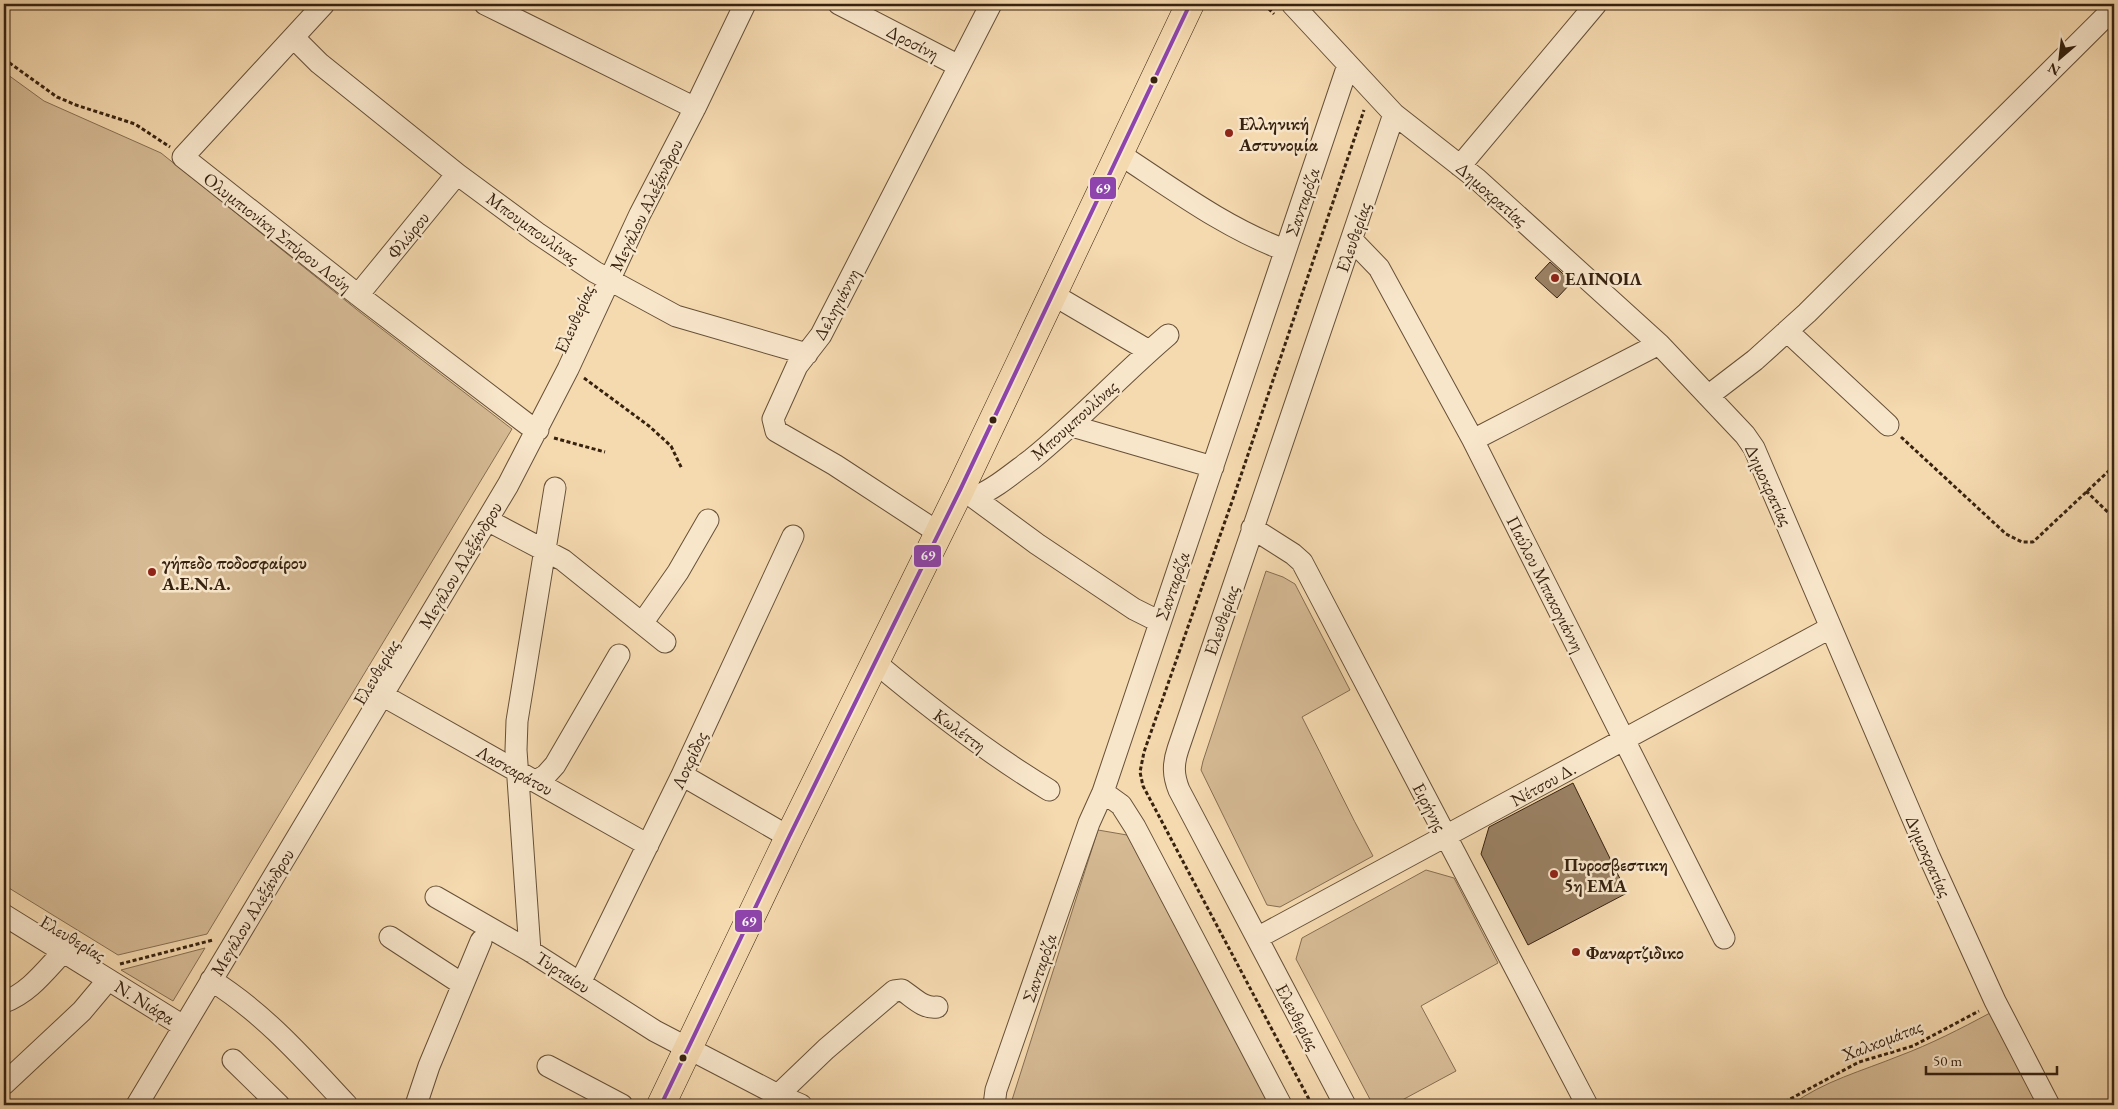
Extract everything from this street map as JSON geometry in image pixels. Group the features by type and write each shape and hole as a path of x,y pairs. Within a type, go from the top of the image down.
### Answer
{"main road":[{"path":"661,1105 789,837 876,663 938,533 968,493 1052,294 1190,4"}],"street":[{"path":"183,157 324,4"},
{"path":"485,4 695,108"},
{"name":"Μεγάλου Αλεξάνδρου","path":"137,1105 487,520 538,430 640,214 746,4"},
{"name":"Δροσίνη","path":"839,4 959,66"},
{"name":"Δεληγιάννη","path":"938,533 843,470 776,431 773,419 793,373 821,335 991,4"},
{"name":"Δημοκρατίας","path":"1292,4 1394,114 1460,166 1659,344 1745,435 1754,448 1928,854 1995,1001 2050,1105"},
{"path":"1460,166 1596,4"},
{"path":"1708,396 1755,360 1787,331 1924,199 2114,8"},
{"name":"Μπουμπουλίνας","path":"294,38 319,63 457,174 537,233 609,280 676,316 807,354"},
{"name":"Σανταρόζα","path":"994,1105 1002,1071 1090,823 1103,792 1348,65"},
{"name":"Ελευθερίας","path":"1345,1105 1179,790 1174,778 1174,768 1178,749 1252,528 1394,114"},
{"path":"1118,154 1226,222 1253,237 1285,250"},
{"name":"Ολυμπιονίκη Σπύρου Λούη","path":"183,157 358,296 527,424 538,430"},
{"name":"Φλώρου","path":"358,296 457,174"},
{"name":"Παύλου Μπακογιάννη","path":"1352,240 1379,268 1473,440 1724,938"},
{"path":"1052,294 1149,352"},
{"path":"1787,331 1888,425"},
{"name":"Μπουμπουλίνας","path":"968,493 1002,482 1072,426 1168,335"},
{"path":"1473,440 1659,344"},
{"path":"1072,426 1213,467"},
{"path":"530,951 516,771 517,721 555,488"},
{"path":"968,493 1037,544 1134,609 1160,622"},
{"path":"487,520 563,560 644,622 665,642"},
{"path":"644,622 678,572 708,520"},
{"name":"Ειρήνης","path":"1252,528 1293,554 1302,562 1587,1105"},
{"name":"Λοκρίδος","path":"575,987 682,775 793,536"},
{"name":"Νέτσου Δ.","path":"1256,938 1830,628"},
{"path":"536,781 546,775 555,765 619,655"},
{"name":"Κωλέττη","path":"876,663 957,728 1015,769 1049,790"},
{"name":"Λασκαράτου","path":"382,695 648,845"},
{"path":"682,775 789,837"},
{"path":"1103,792 1121,805 1135,827 1281,1105"},
{"name":"Τυρταίου","path":"436,897 530,951 575,987 688,1049 801,1105"},
{"name":"Ν. Νιάφα","path":"4,915 63,952 113,972 183,1026"},
{"path":"390,937 462,984"},
{"path":"508,939 525,959 575,987"},
{"path":"416,1105 429,1066 481,941"},
{"path":"4,1002 14,998 30,987 63,952"},
{"path":"4,1084 82,1011 113,972"},
{"path":"212,980 240,998 264,1019 347,1105"},
{"path":"778,1095 826,1049 894,990 902,990 930,1008 937,1007"},
{"path":"233,1060 279,1105"},
{"path":"548,1066 622,1105"}],"path":[{"path":"4,60 57,97 135,124 183,157"},
{"path":"568,369 609,395 672,446 682,469"},
{"path":"1888,425 2006,534 2022,542 2033,542 2114,466"},
{"path":"538,430 558,441 605,452"},
{"path":"2086,491 2114,518"},
{"name":"Ελευθερίας","path":"113,972 215,940"},
{"name":"Χαλκομάτας","path":"1779,1105 1859,1062 1913,1046 1964,1020 1995,1001"}],"shaded area":[{"path":"4,72 44,101 161,153 361,313 512,429 207,934 118,955 4,885"},
{"path":"1266,571 1295,584 1350,690 1302,717 1373,856 1280,907 1267,905 1201,770"},
{"path":"1098,830 1127,835 1270,1105 1014,1105 1012,1100"},
{"path":"1426,870 1454,878 1498,963 1421,1006 1456,1071 1393,1105 1373,1105 1296,959 1302,938"},
{"path":"205,948 173,1001 121,970"},
{"path":"1990,1013 2039,1105 1791,1105 1817,1089 1922,1046"}],"building":[{"path":"1550,262 1572,282 1557,298 1535,278"},
{"name":"Πυροσβεστικη 5η ΕΜΑ","path":"1573,783 1627,893 1528,945 1481,854 1489,827"}],"transit line":[{"name":"69","path":"661,1105 789,837 961,488 1190,4"}],"place":[{"name":"Ελληνική Αστυνομία","path":"1229,133"},
{"name":"ΕΛΙΝΟΙΛ","path":"1555,278"},
{"name":"γήπεδο ποδοσφαίρου Α.Ε.Ν.Α.","path":"152,572"},
{"name":"Πυροσβεστικη 5η ΕΜΑ","path":"1554,874"},
{"name":"Φαναρτζιδικο","path":"1576,952"}]}
